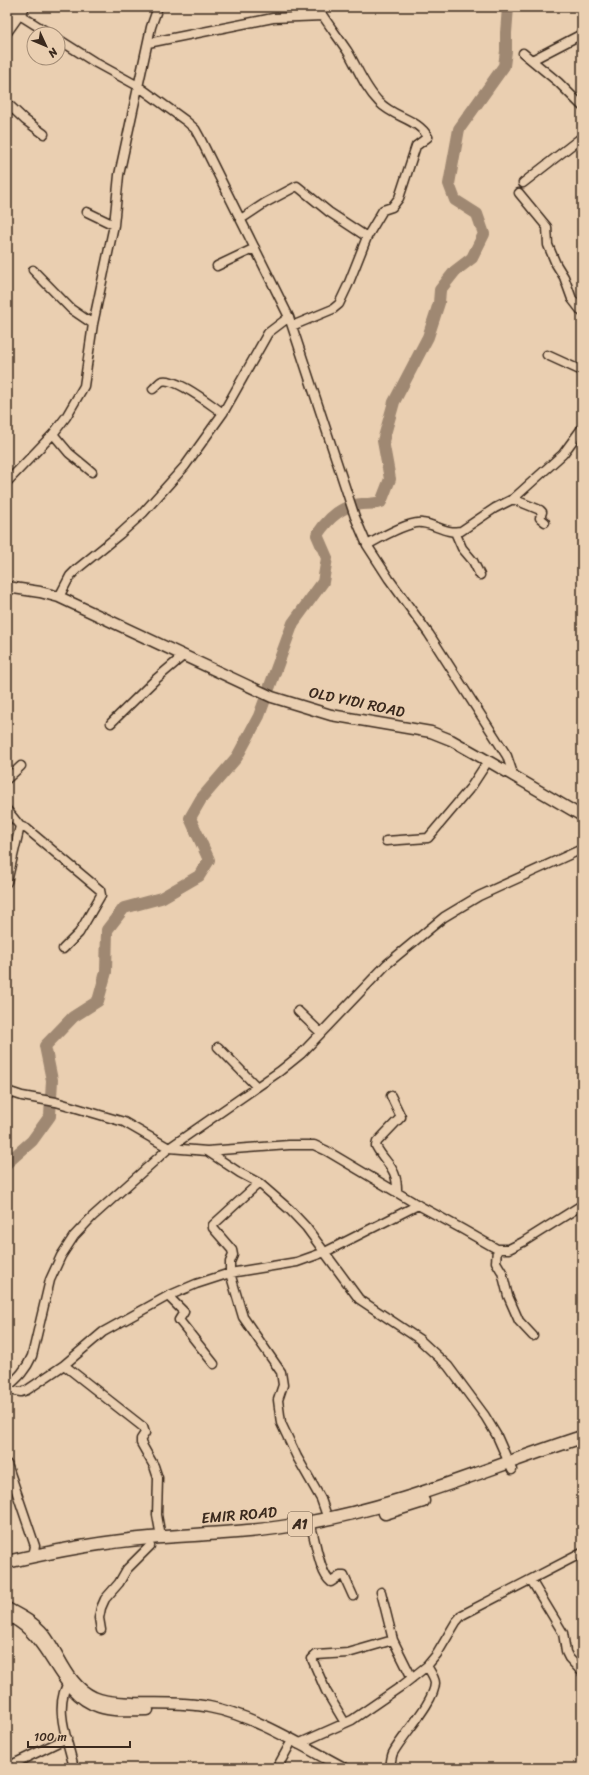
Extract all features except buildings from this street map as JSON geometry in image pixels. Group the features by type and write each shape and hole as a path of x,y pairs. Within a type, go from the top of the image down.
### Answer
{"highway":[{"name":"EMIR ROAD","path":"7,1569 63,1556 150,1546 242,1539 312,1530 405,1507 582,1438"},
{"name":"EMIR ROAD","path":"7,1562 97,1544 161,1537 267,1529 328,1519 381,1506 510,1466 582,1446"}],"main road":[{"path":"7,31 14,10"},
{"name":"OLD YIDI ROAD","path":"7,588 40,592 59,597 272,697 330,715 431,732 451,740 582,816"},
{"path":"7,1608 32,1622 43,1632 70,1681"},
{"path":"7,1616 28,1628 83,1698 100,1707 118,1710 207,1712 238,1720 344,1768"},
{"path":"293,1745 332,1768"}],"street":[{"path":"7,482 53,434 66,417 84,386 93,324 114,225 119,175 151,26 158,7"},
{"path":"14,10 38,26"},
{"path":"148,43 273,18 323,16 348,53 364,83 377,100 387,110 424,130 428,137 416,146 399,198 392,207 383,210 367,237 339,304 333,309 292,326"},
{"path":"532,60 582,34"},
{"path":"66,44 96,63 138,86 194,129 241,219 289,317 355,518 388,579 429,634 507,756 514,777"},
{"path":"523,53 558,82 582,106"},
{"path":"7,103 44,134"},
{"path":"523,183 582,137"},
{"path":"241,219 265,203 297,186 329,212 367,237"},
{"path":"519,193 546,227 548,245 556,264 564,277 572,299 582,312"},
{"path":"87,212 114,225"},
{"path":"217,266 255,248"},
{"path":"33,270 71,309 93,324"},
{"path":"59,597 70,576 143,513 185,466 223,412 268,333 289,317"},
{"path":"547,355 582,371"},
{"path":"153,389 161,381 168,380 223,412"},
{"path":"368,544 403,527 421,522 455,532 461,531 495,508 513,499 563,454 582,428"},
{"path":"53,434 69,453 92,472"},
{"path":"513,499 540,510 542,512 540,518 545,522"},
{"path":"455,532 462,548 473,561 480,575"},
{"path":"112,723 156,679 183,656"},
{"path":"386,841 428,838 470,788 488,761"},
{"path":"7,779 21,766"},
{"path":"7,810 20,826 27,829 100,890 101,895 80,933 63,949"},
{"path":"7,882 20,826"},
{"path":"7,1388 21,1375 30,1362 50,1280 64,1251 74,1236 92,1217 169,1148 280,1071 301,1054 387,964 444,918 479,896 582,849"},
{"path":"298,1011 321,1033"},
{"path":"218,1047 257,1086"},
{"path":"7,1091 43,1101 56,1102 124,1122 169,1148 207,1151 289,1145 314,1145 327,1151 418,1205 462,1228 497,1249 509,1249 523,1242 582,1205"},
{"path":"391,1096 401,1117 377,1142 376,1146 390,1164 398,1182 398,1192"},
{"path":"207,1151 240,1173 259,1183 290,1210 306,1227 359,1299 419,1339 448,1366 485,1416 497,1436 510,1466"},
{"path":"259,1183 213,1225 214,1231 232,1250 233,1256 230,1262 230,1273 243,1317 281,1372 283,1385 278,1400 282,1423 297,1457 321,1499 328,1519"},
{"path":"7,1388 21,1392 28,1390 64,1366 103,1332 168,1296 196,1284 230,1273 297,1262 325,1252 418,1205"},
{"path":"497,1249 496,1262 502,1272 508,1296 519,1321 533,1336"},
{"path":"168,1296 184,1312 179,1320 181,1324 214,1364"},
{"path":"64,1366 129,1414 143,1427 144,1433 141,1443 154,1466 158,1478 157,1515 161,1537"},
{"path":"7,1464 35,1546 33,1556"},
{"path":"312,1530 328,1580 331,1582 340,1576 344,1576 353,1596"},
{"path":"101,1630 99,1618 105,1599 120,1583 127,1569 150,1546"},
{"path":"277,1768 293,1745 345,1723 375,1705 427,1666 462,1615 582,1554"},
{"path":"530,1580 563,1633 566,1652 569,1658 582,1672"},
{"path":"381,1592 393,1640 412,1678"},
{"path":"345,1723 326,1691 312,1659 316,1655 348,1653 393,1640"},
{"path":"390,1768 392,1755 413,1724 433,1690 435,1683 427,1666"},
{"path":"70,1681 63,1696 62,1707 63,1725 74,1768"},
{"path":"7,1767 67,1738"}],"waterway":[{"path":"7,1163 32,1141 50,1116 52,1080 45,1046 73,1017 98,1001 106,972 107,930 124,908 161,898 199,876 209,860 190,818 201,799 237,757 259,716 293,623 323,582 327,558 317,535 326,523 342,510 355,505 381,502 390,479 383,441 394,402 428,337 439,303 440,290 455,271 472,258 484,234 477,214 455,200 449,184 459,129 504,66 508,7"}]}
